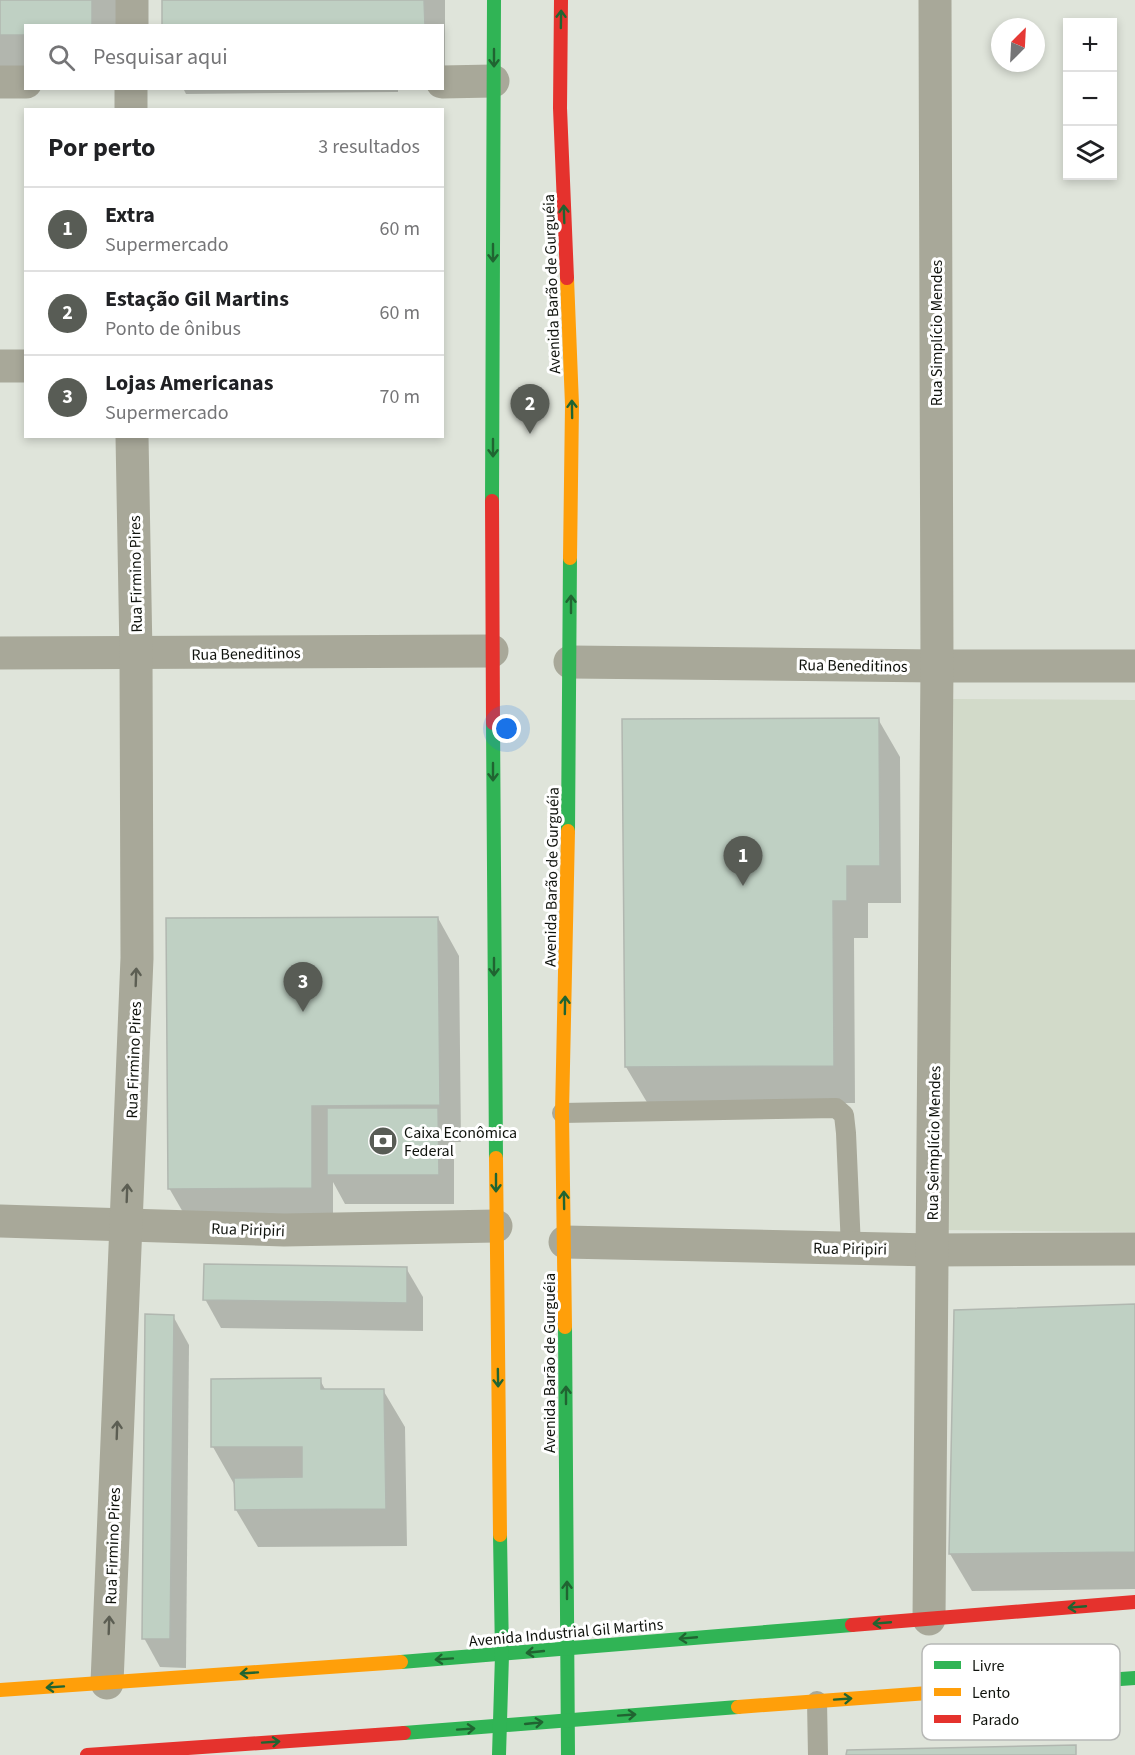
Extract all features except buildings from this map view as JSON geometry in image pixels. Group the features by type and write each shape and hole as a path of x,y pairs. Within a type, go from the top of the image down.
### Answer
{"main road":[{"path":"494,0 492,651 502,1655 499,1755"},
{"name":"Avenida Barão de Gurguéia","path":"561,0 560,108 572,405 562,1113 568,1755"},
{"name":"Avenida Industrial Gil Martins","path":"0,1690 502,1655 1135,1602"},
{"path":"1120,1679 1135,1678"},
{"path":"87,1755 499,1727 569,1719 922,1693"}],"street":[{"path":"132,0 132,24"},
{"name":"Rua Simplício Mendes","path":"935,0 937,666"},
{"path":"444,82 494,81"},
{"path":"0,82 24,82"},
{"path":"131,90 131,108"},
{"path":"0,366 24,366"},
{"name":"Rua Firmino Pires","path":"107,1683 137,958 136,654 132,438"},
{"name":"Rua Beneditinos","path":"0,653 492,651"},
{"name":"Rua Beneditinos","path":"570,662 1135,666"},
{"name":"Rua Seimplício Mendes","path":"929,1619 937,666"},
{"name":"Rua Piripiri","path":"0,1221 284,1230 496,1226"},
{"name":"Rua Piripiri","path":"565,1242 932,1250 1135,1249"}],"lane":[{"path":"562,1113 836,1108 844,1115 846,1133 851,1248"},
{"path":"816,1701 818,1755"}],"shaded area":[{"path":"953,699 1135,700 1135,1232 941,1230"}],"traffic: fast":[{"path":"492,501 494,0"},
{"path":"568,831 570,558"},
{"path":"493,723 496,1158"},
{"path":"565,1327 568,1755"},
{"path":"499,1755 502,1655 500,1535"},
{"path":"401,1662 852,1625"},
{"path":"1120,1679 1135,1678"},
{"path":"404,1733 738,1707"}],"traffic: slow":[{"path":"567,278 572,405 570,558"},
{"path":"565,1327 562,1113 568,831"},
{"path":"496,1158 500,1535"},
{"path":"0,1690 401,1662"},
{"path":"738,1707 922,1693"}],"traffic: jam":[{"path":"561,0 560,108 567,278"},
{"path":"492,501 493,723"},
{"path":"852,1625 1135,1602"},
{"path":"87,1755 404,1733"}],"place":[{"name":"Estação Gil Martins","path":"530,434"},
{"name":"Extra","path":"743,886"},
{"name":"Lojas Americanas","path":"303,1012"},
{"name":"Caixa Econômica Federal","path":"383,1141"}]}
